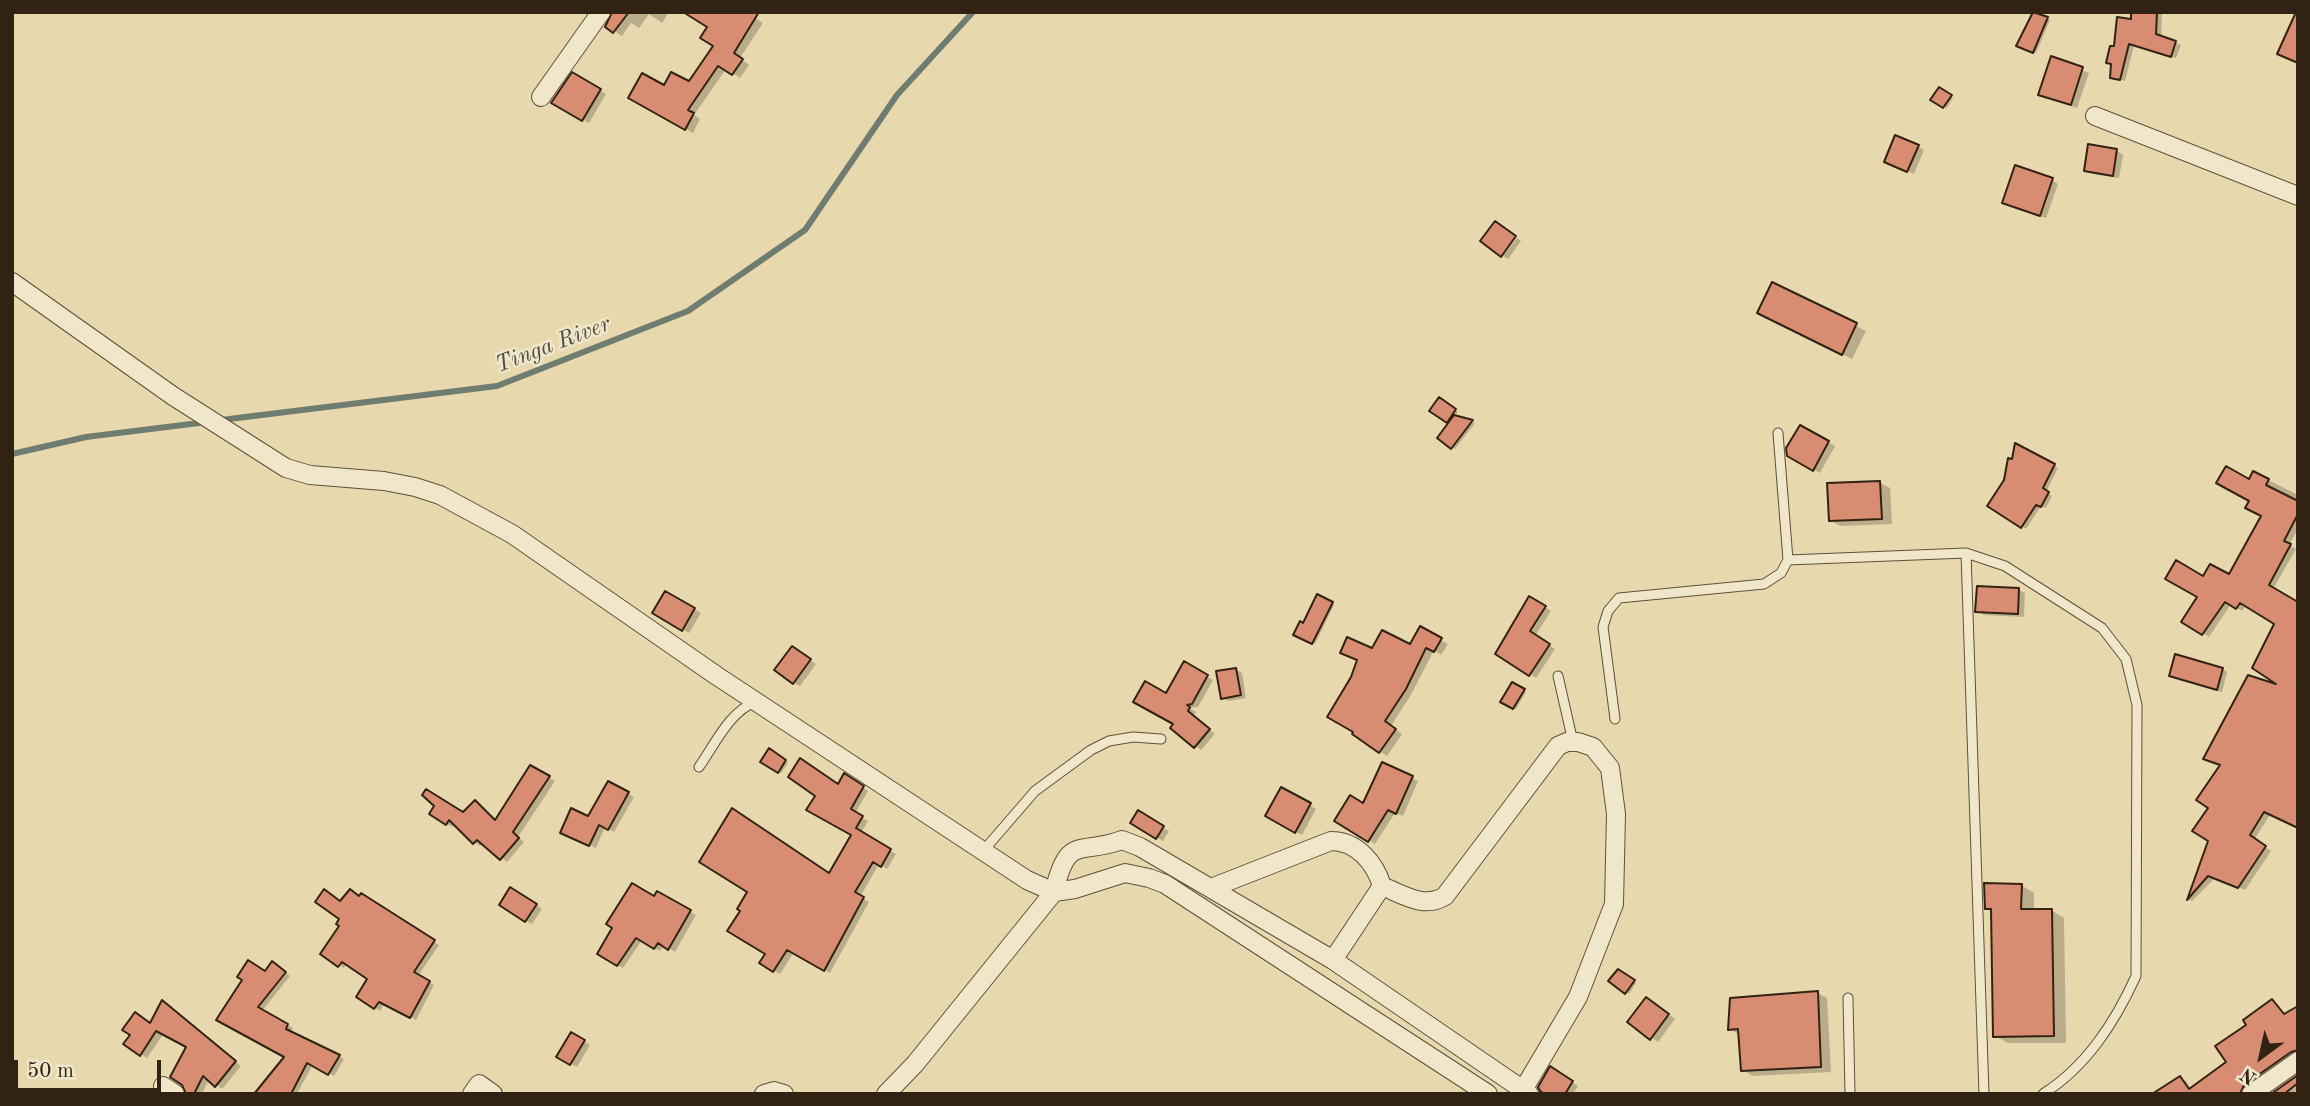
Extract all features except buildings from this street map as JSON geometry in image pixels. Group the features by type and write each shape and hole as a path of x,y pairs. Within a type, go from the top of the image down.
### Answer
{"street":[{"path":"541,97 601,12"},
{"path":"2095,116 2298,196"},
{"path":"12,282 173,396 286,468 310,475 384,481 415,487 440,495 512,534 757,702 1027,880 1054,892 1074,889 1125,873 1165,884 1488,1094"},
{"path":"886,1094 915,1064 1054,892 1059,868 1067,857 1078,847 1108,845 1122,839 1333,960 1526,1092 1578,997 1614,904 1616,814 1610,768 1593,747 1573,742 1558,746 1445,896 1435,902 1421,902 1382,886"},
{"path":"1211,888 1331,841 1343,841 1359,851 1377,868 1382,886 1333,960"},
{"path":"2251,1094 2298,1061"},
{"path":"472,1094 479,1084 493,1094"},
{"path":"764,1094 774,1091 784,1094"}],"lane":[{"path":"1615,719 1603,627 1608,611 1619,598 1764,584 1781,573 1788,560 1778,433"},
{"path":"1788,560 1966,553 2006,566 2102,628 2126,659 2137,705 2136,976 2122,1008 2103,1036 2076,1068 2043,1094"},
{"path":"1966,553 1984,1094"},
{"path":"1558,676 1573,742"},
{"path":"699,767 733,719 747,705 757,702"},
{"path":"984,850 1035,791 1091,750 1109,741 1133,737 1161,739"},
{"path":"1848,998 1850,1094"}],"waterway":[{"name":"Tinga River","path":"221,420 497,386 688,311 805,230 897,95 973,12"},
{"name":"Tinga River","path":"12,454 86,437 207,422"}]}
